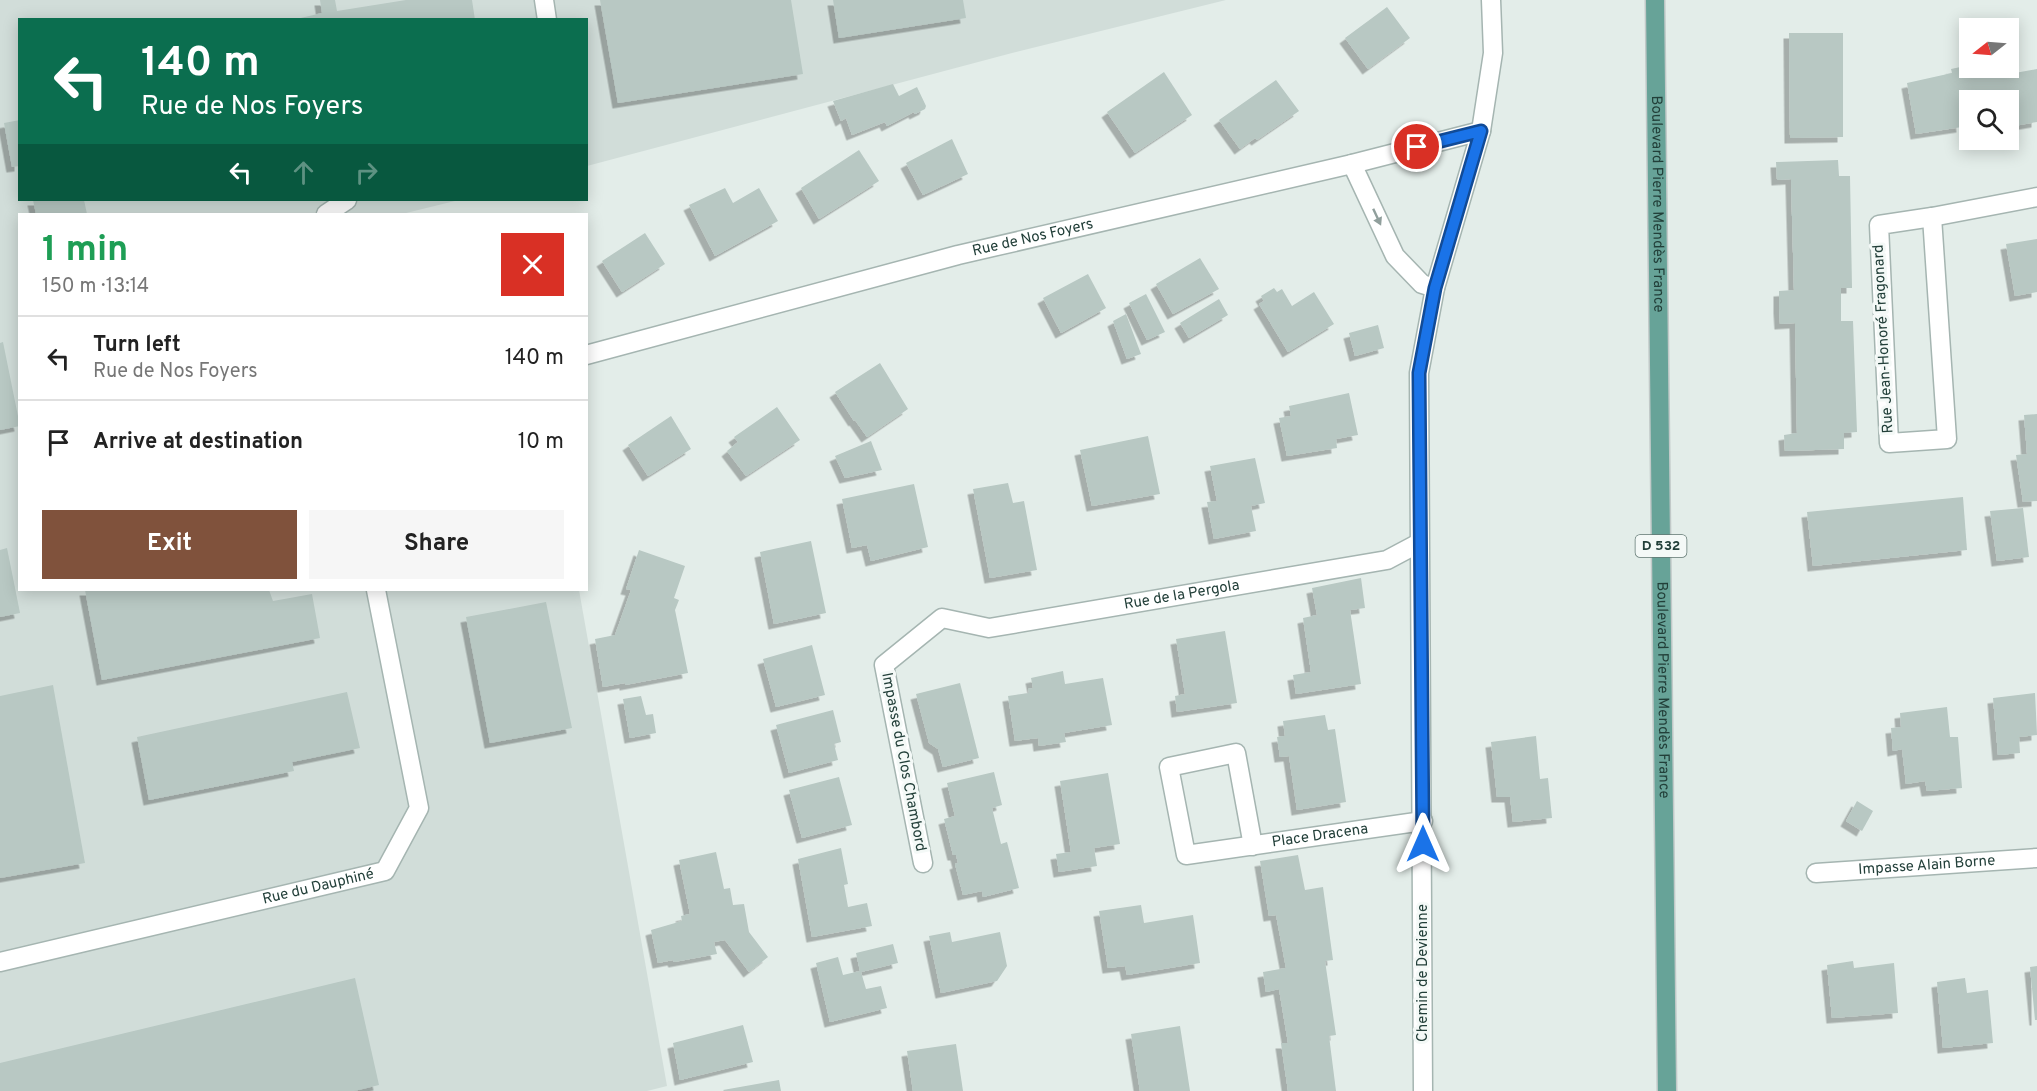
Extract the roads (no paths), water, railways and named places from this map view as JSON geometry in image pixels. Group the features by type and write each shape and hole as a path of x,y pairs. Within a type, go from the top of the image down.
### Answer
{"main road":[{"name":"Boulevard Pierre Mendès France","path":"1655,0 1667,1091"}],"street":[{"path":"544,0 547,18"},
{"name":"Chemin de Devienne","path":"1423,1091 1419,373 1435,288 1481,131 1492,53 1491,0"},
{"name":"Rue de Nos Foyers","path":"588,354 958,255 1353,164 1481,131"},
{"path":"1353,164 1395,256 1422,284 1435,288"},
{"name":"Rue Jean-Honoré Fragonard","path":"1932,217 1947,439 1889,443 1879,225 2037,197"},
{"path":"328,213 346,201"},
{"name":"Rue de la Pergola","path":"942,618 989,628 1387,560 1419,543"},
{"name":"Rue du Dauphiné","path":"0,962 385,871 418,808 375,591"},
{"name":"Impasse du Clos Chambord","path":"923,863 884,665 942,618"},
{"name":"Place Dracena","path":"1253,846 1236,753 1169,767 1186,855 1253,846 1423,821"},
{"name":"Impasse Alain Borne","path":"1815,873 2037,858"}]}
